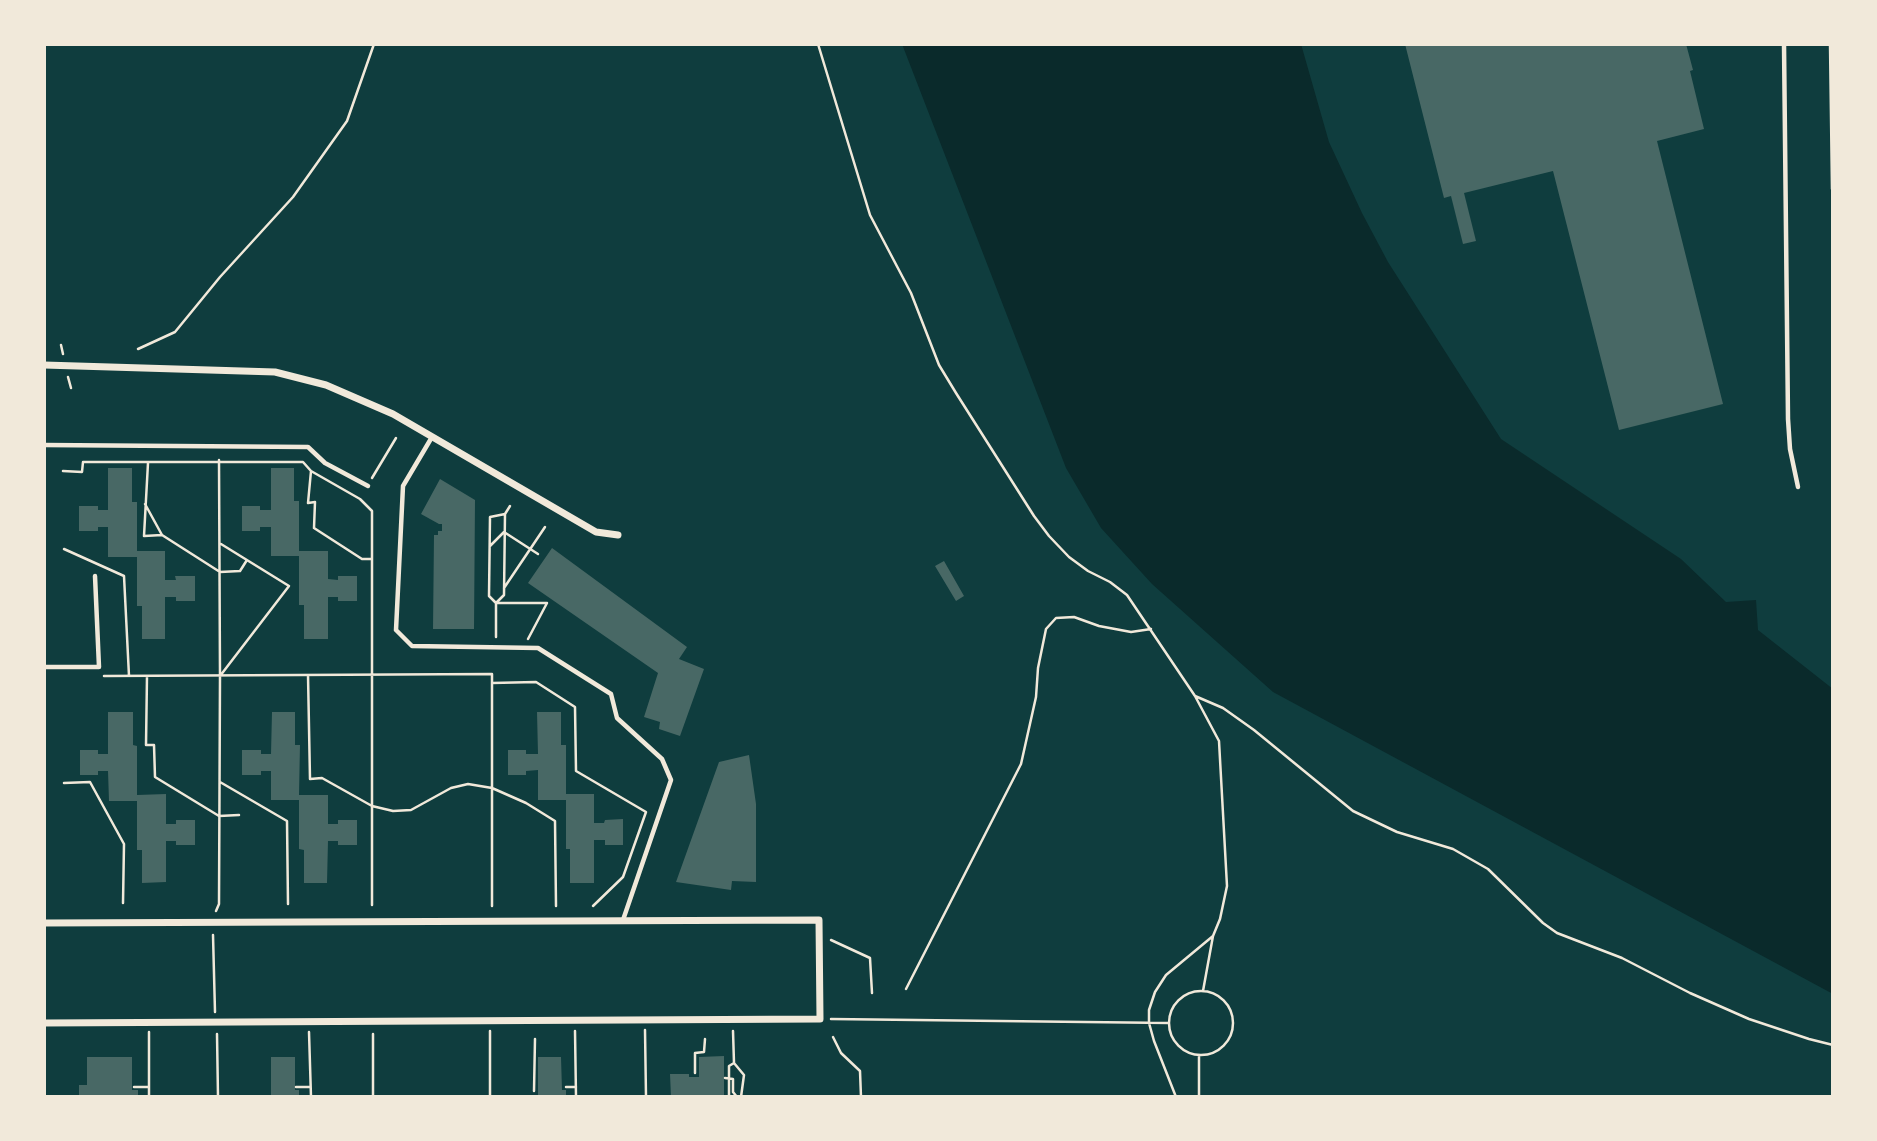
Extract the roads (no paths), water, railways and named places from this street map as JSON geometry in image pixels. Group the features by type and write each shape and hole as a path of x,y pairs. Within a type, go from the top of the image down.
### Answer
{"street":[{"path":"44,365 275,372 326,385 393,414 596,532 618,535"},
{"path":"44,923 819,920 820,1019 44,1023"}],"lane":[{"path":"1784,44 1788,419 1790,449 1798,487"},
{"path":"1831,44 1833,189"},
{"path":"432,437 403,486 396,630 412,646 538,648 611,694 617,718 662,759 671,780 623,921"},
{"path":"44,445 308,447 325,463 368,486"},
{"path":"44,667 99,667 95,576"}],"water":[{"path":"902,44 1301,44 1329,142 1362,213 1388,262 1501,439 1681,559 1726,602 1756,600 1758,630 1833,689 1833,994 1273,692 1152,584 1101,528 1066,468"}]}
